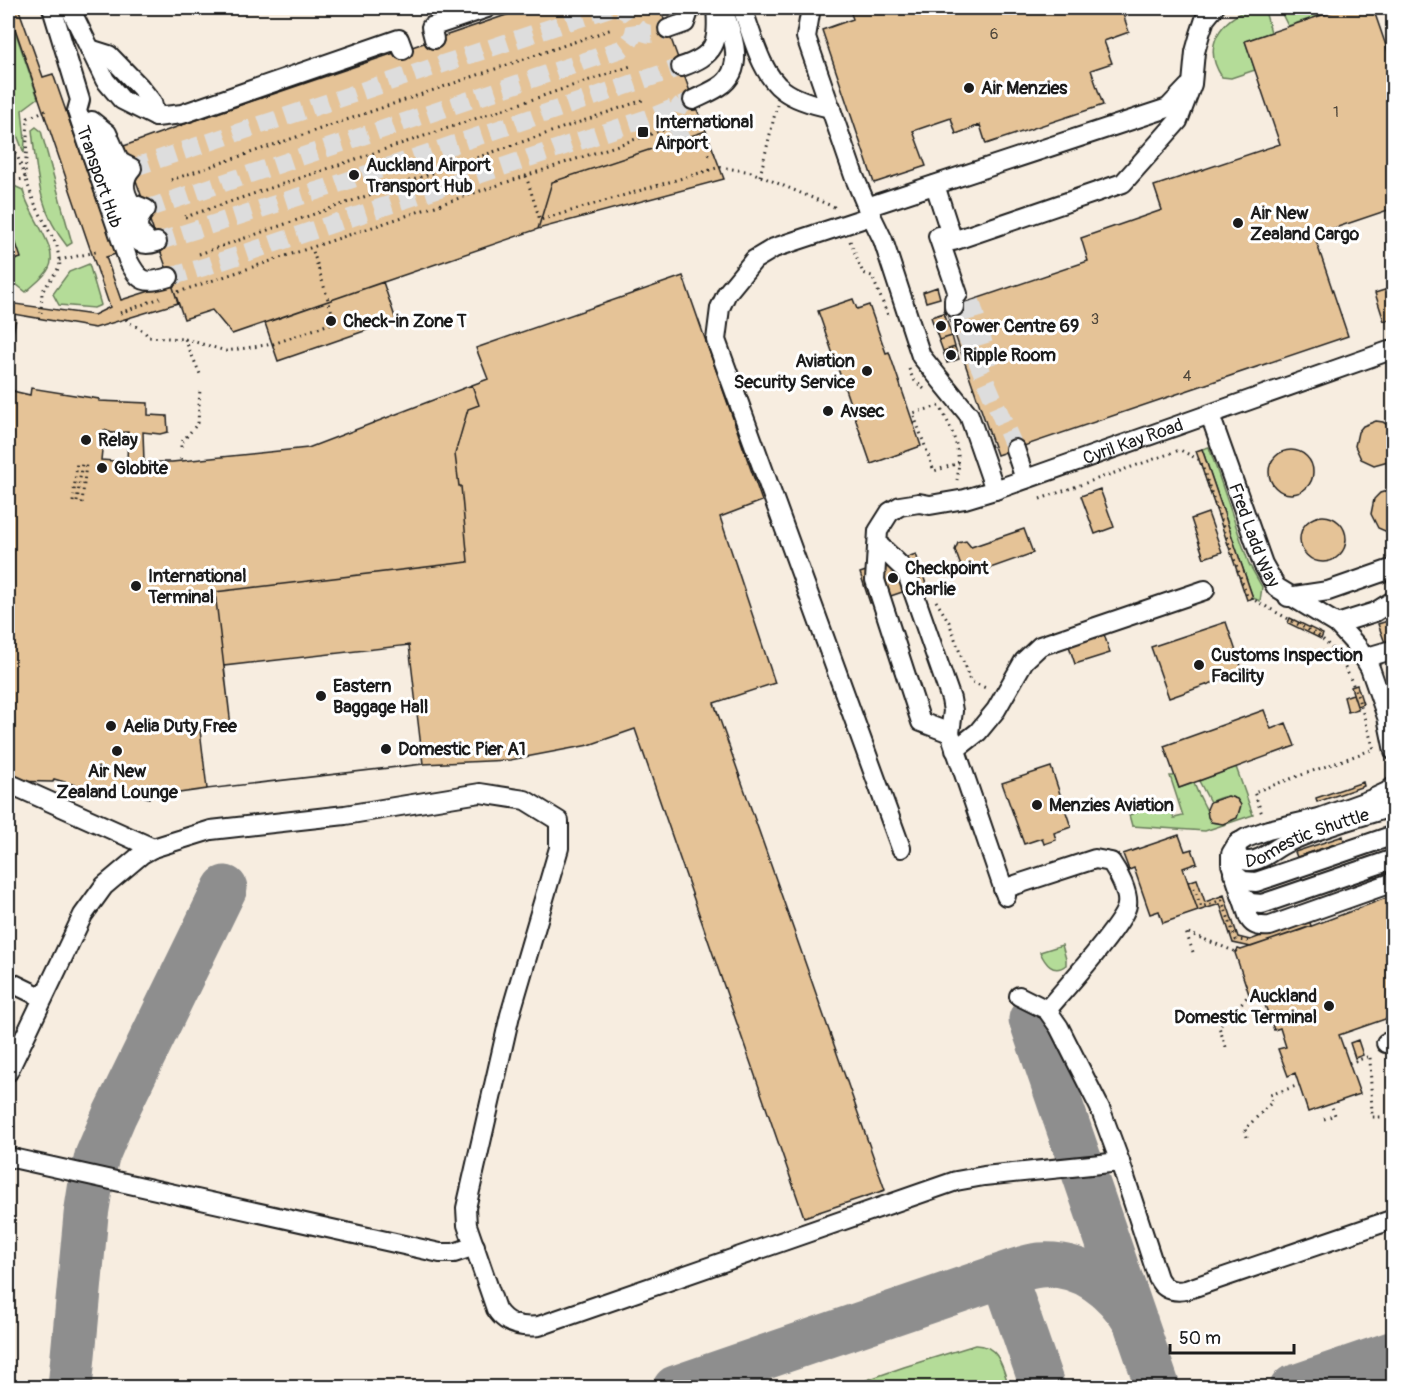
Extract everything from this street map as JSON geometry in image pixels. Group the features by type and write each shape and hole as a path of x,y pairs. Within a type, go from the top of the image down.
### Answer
{"street":[{"name":"Transport Hub","path":"52,8 80,99 77,111 128,260 135,273 144,281 172,285"},
{"path":"70,8 105,80 122,100 156,117 182,114 399,39 403,50"},
{"path":"434,39 431,27 487,8"},
{"path":"668,29 685,22 690,8"},
{"path":"681,67 699,61 716,40 716,8"},
{"path":"693,100 725,82 735,60 732,31 722,8"},
{"path":"742,8 764,68 783,90 814,104 831,108"},
{"path":"811,8 806,37 869,212 883,240 921,356 969,415 995,490"},
{"path":"961,300 938,236 953,241 1123,183 1178,121 1192,84 1200,34 1205,20 1214,8"},
{"path":"901,848 716,340 720,308 727,293 754,260 774,248 844,225 935,184 1168,108 1192,84"},
{"path":"80,99 88,108 92,121 130,230 136,241 142,244 157,242 145,238 138,229 138,220 146,208 131,203 125,190 124,179 132,168 120,162 107,133 92,121"},
{"path":"935,184 953,241"},
{"name":"Cyril Kay Road","path":"878,538 890,512 900,506 919,503 930,505 965,499 995,490 1394,349"},
{"name":"Fred Ladd Way","path":"1210,415 1263,564 1276,587 1288,597 1337,624 1357,646 1370,668 1390,724 1394,751"},
{"path":"1015,449 1025,479"},
{"path":"878,538 906,572 951,699 952,742 1004,892 1095,859 1111,862 1116,869 1127,900 1127,909 1108,937 1047,1010"},
{"path":"878,538 875,580 914,706 921,722 952,742"},
{"path":"1288,597 1328,591 1394,568"},
{"path":"952,742 978,732 996,710 1024,661 1040,646 1205,590"},
{"path":"1337,624 1375,612 1394,600"},
{"path":"1364,658 1388,651"},
{"path":"8,783 153,848"},
{"path":"1248,837 1319,818 1380,796 1394,786"},
{"path":"8,1072 92,901 118,872 153,848 211,830 345,815 480,793 525,800 559,821 559,848 510,1015 467,1200 467,1225 496,1309 500,1316 513,1325 539,1326 956,1181 1120,1162"},
{"name":"Domestic Shuttle","path":"1248,837 1237,846 1238,857 1243,861 1251,861 1286,843 1394,806"},
{"name":"Domestic Shuttle","path":"1233,873 1243,881 1256,882 1394,835"},
{"name":"Domestic Shuttle","path":"1248,837 1234,847 1231,854 1233,873 1251,921 1256,925 1266,926 1394,882"},
{"path":"1241,895 1250,903 1262,904 1394,859"},
{"path":"8,981 43,998"},
{"path":"1019,996 1047,1010 1059,1027 1094,1096 1120,1162 1158,1278 1165,1287 1171,1290 1186,1290 1394,1219"},
{"path":"8,1157 440,1253 454,1253 475,1246"}],"path":[{"path":"171,180 612,29"},
{"path":"185,217 631,66"},
{"path":"760,176 778,98"},
{"path":"199,254 646,99"},
{"path":"25,179 28,118 48,109"},
{"path":"172,285 312,248 693,120"},
{"path":"8,130 34,202 57,246 60,266 42,292 41,313"},
{"path":"708,155 715,153"},
{"path":"526,176 540,220 720,167 760,176 834,207 844,225 862,273 873,276 892,328"},
{"path":"8,181 25,179"},
{"path":"126,319 130,324 144,330 148,337 185,339 226,351 273,344 335,322 312,248"},
{"path":"59,260 96,252"},
{"path":"120,313 164,297"},
{"path":"185,339 200,374"},
{"path":"909,369 913,379 927,391"},
{"path":"181,447 181,443 198,423 200,388"},
{"path":"8,405 10,406 14,389"},
{"path":"933,398 951,428 960,462 957,480"},
{"path":"939,406 913,413 934,471 960,462"},
{"path":"1040,500 1179,450 1200,460 1246,596 1319,636 1329,645 1344,664 1374,749 1254,792 1262,814"},
{"path":"76,462 75,502 84,463 82,503"},
{"path":"931,594 949,622 970,681 989,689"},
{"path":"1361,711 1367,709"},
{"path":"1193,952 1186,932 1236,951"},
{"path":"1226,1047 1219,1027 1250,995"},
{"path":"1391,1016 1394,1023"},
{"path":"1349,1063 1370,1056 1372,1117 1382,1117"},
{"path":"1247,1137 1245,1129 1272,1102 1270,1095 1299,1085"},
{"path":"1324,1119 1335,1115 1331,1104"}],"shaded area":[{"path":"8,8 1393,8 1393,1387 8,1387"}],"green space":[{"path":"1252,8 1265,11 1271,32 1245,41 1255,70 1231,78 1222,77 1213,55 1214,44 1223,26"},
{"path":"1279,8 1287,10 1343,8 1288,26"},
{"path":"11,19 38,98 22,110 24,153 8,112 8,20"},
{"path":"36,127 41,131 72,243 67,246 50,219 40,191 32,130"},
{"path":"12,185 23,190 50,251 49,268 42,278 26,292 8,278 8,262 20,258 8,220 8,186"},
{"path":"89,264 101,305 94,308 59,305 53,294 69,272"},
{"path":"1209,447 1249,564 1262,587 1260,601 1253,598 1202,449"},
{"path":"1236,767 1253,815 1205,831 1132,826 1129,815 1168,801 1174,818 1183,816 1170,776 1175,776 1179,788 1194,783 1211,822 1224,823 1232,820 1240,808 1238,801 1232,797 1223,797 1210,802 1199,781"},
{"path":"1062,945 1066,965 1057,969 1053,968 1047,964 1040,952"},
{"path":"975,1345 983,1346 995,1353 1009,1387 847,1387 904,1367"}],"building":[{"path":"8,8 27,8 19,10 43,77 53,74 116,254 106,257 121,300 172,284 178,303 95,328 8,313 8,303 94,315 110,307"},
{"name":"Auckland Airport Transport Hub","path":"527,8 660,8 706,131 552,182 538,229 232,334 212,310 184,319 124,146"},
{"name":"Air Menzies","path":"849,8 1121,8 1129,32 1104,41 1112,63 1091,70 1103,105 986,144 980,125 956,134 951,118 913,131 926,166 874,183 822,30 853,19"},
{"name":"Air New Zealand Cargo","path":"1343,8 1373,8 1394,69 1394,208 1314,235 1348,336 997,455 946,309 1088,261 1081,238 1162,210 1154,186 1280,144 1245,41"},
{"path":"706,131 724,179 538,229 552,182"},
{"path":"8,220 21,258 8,262"},
{"name":"Domestic Pier A1","path":"683,276 762,501 720,517 775,683 714,703 885,1190 804,1217 635,729 589,745 510,760 423,764 207,789 200,730 231,726 215,592 468,562 461,486 459,486 455,454 468,409 479,405 472,385 488,379 476,348"},
{"name":"Check-in Zone T","path":"383,282 396,320 278,361 265,323"},
{"path":"937,287 940,298 926,302 923,292"},
{"path":"1394,287 1394,318 1384,321 1375,293"},
{"name":"Aviation Security Service","path":"853,299 857,309 869,305 886,353 889,352 921,446 871,464 818,311"},
{"name":"Power Centre 69","path":"944,313 952,336 939,340 931,317"},
{"path":"8,317 16,319 8,355"},
{"path":"952,336 955,347 943,351 939,340"},
{"name":"Ripple Room","path":"955,347 959,359 947,363 943,351"},
{"name":"International Terminal","path":"472,385 479,405 468,409 455,454 459,486 461,486 468,562 215,592 231,726 200,730 207,789 172,794 151,794 149,798 119,789 117,797 54,779 53,782 8,781 8,390 30,395 31,388 99,399 99,401 148,403 148,415 167,416 168,432 160,434 143,432 144,462 172,462 308,448","holes":["104,430 112,433 128,432 127,462 101,460"]},
{"path":"1376,421 1383,422 1394,429 1394,457 1374,465 1361,459 1355,446 1358,432 1363,426"},
{"path":"1202,449 1253,598 1247,600 1196,451"},
{"path":"1291,450 1300,451 1307,456 1312,463 1312,481 1307,488 1300,493 1291,494 1282,493 1275,488 1270,481 1269,472 1270,463 1275,456 1282,451"},
{"path":"1100,489 1114,527 1095,534 1081,496"},
{"path":"1394,489 1394,534 1392,534 1378,528 1371,514 1374,499 1380,493"},
{"path":"1208,513 1222,552 1204,558 1191,519"},
{"path":"1323,516 1339,523 1346,539 1339,555 1323,562 1307,555 1300,539 1307,523"},
{"path":"1024,529 1033,553 965,577 955,550 958,543 966,541 971,547"},
{"name":"Checkpoint Charlie","path":"916,554 926,584 870,603 860,573"},
{"path":"1290,618 1323,634 1321,639 1288,623"},
{"path":"1394,619 1394,667 1378,624"},
{"name":"Customs Inspection Facility","path":"1226,622 1243,672 1169,698 1151,647"},
{"path":"1104,634 1110,653 1075,664 1069,646"},
{"name":"Eastern Baggage Hall","path":"409,645 423,764 207,789 200,730 231,726 224,666"},
{"path":"1357,685 1363,704 1357,706 1351,687"},
{"path":"1353,694 1358,709 1348,712 1344,697"},
{"path":"1264,710 1271,729 1286,723 1295,746 1179,788 1164,746"},
{"name":"Menzies Aviation","path":"1051,767 1071,827 1054,833 1056,840 1044,844 1042,838 1024,844 1002,783"},
{"path":"1363,782 1364,786 1317,802 1316,798"},
{"path":"1228,796 1237,799 1241,805 1237,818 1223,824 1211,822 1207,809 1210,802"},
{"path":"1179,835 1185,851 1192,849 1197,863 1183,868 1198,911 1163,923 1159,911 1150,914 1134,868 1129,870 1123,854"},
{"path":"1343,836 1344,841 1297,857 1295,852"},
{"path":"1197,879 1205,902 1224,895 1238,937 1250,940 1309,919 1311,926 1251,947 1233,943 1220,904 1198,911 1188,882"},
{"name":"Auckland Domestic Terminal","path":"1394,895 1394,1016 1339,1035 1360,1094 1308,1112 1295,1073 1288,1076 1278,1049 1286,1047 1280,1028 1274,1030 1261,994 1250,997 1235,953 1238,949 1241,950 1301,930"},
{"path":"1358,1040 1363,1055 1355,1058 1350,1043"}],"taxiway":[{"path":"70,1388 86,1215 97,1156 114,1116 225,888"},
{"path":"1031,1019 1158,1388"},
{"path":"675,1388 1017,1270 1040,1265 1070,1268 1097,1280 1119,1299 1136,1323"},
{"path":"1004,1275 1043,1388"},
{"path":"1292,1388 1394,1353"}],"tunnel":[{"path":"132,168 610,8"},
{"path":"146,209 621,49 631,39 635,27 631,15 618,8"},
{"path":"636,27 651,34 668,29"},
{"path":"157,242 326,188 681,67"},
{"path":"169,277 654,116 693,100"},
{"path":"681,139 675,117 682,104"},
{"path":"971,301 990,365"},
{"path":"954,307 1015,449"}],"place":[{"name":"Air Menzies","path":"969,88"},
{"name":"International Airport","path":"643,132"},
{"name":"Auckland Airport Transport Hub","path":"354,175"},
{"name":"Air New Zealand Cargo","path":"1238,223"},
{"name":"Check-in Zone T","path":"331,321"},
{"name":"Power Centre 69","path":"941,326"},
{"name":"Ripple Room","path":"951,355"},
{"name":"Aviation Security Service","path":"867,371"},
{"name":"Avsec","path":"828,411"},
{"name":"Relay","path":"86,440"},
{"name":"Globite","path":"102,468"},
{"name":"Checkpoint Charlie","path":"893,578"},
{"name":"International Terminal","path":"136,586"},
{"name":"Customs Inspection Facility","path":"1199,665"},
{"name":"Eastern Baggage Hall","path":"321,696"},
{"name":"Aelia Duty Free","path":"111,726"},
{"name":"Domestic Pier A1","path":"386,749"},
{"name":"Air New Zealand Lounge","path":"117,751"},
{"name":"Menzies Aviation","path":"1037,805"},
{"name":"Auckland Domestic Terminal","path":"1329,1006"}]}
